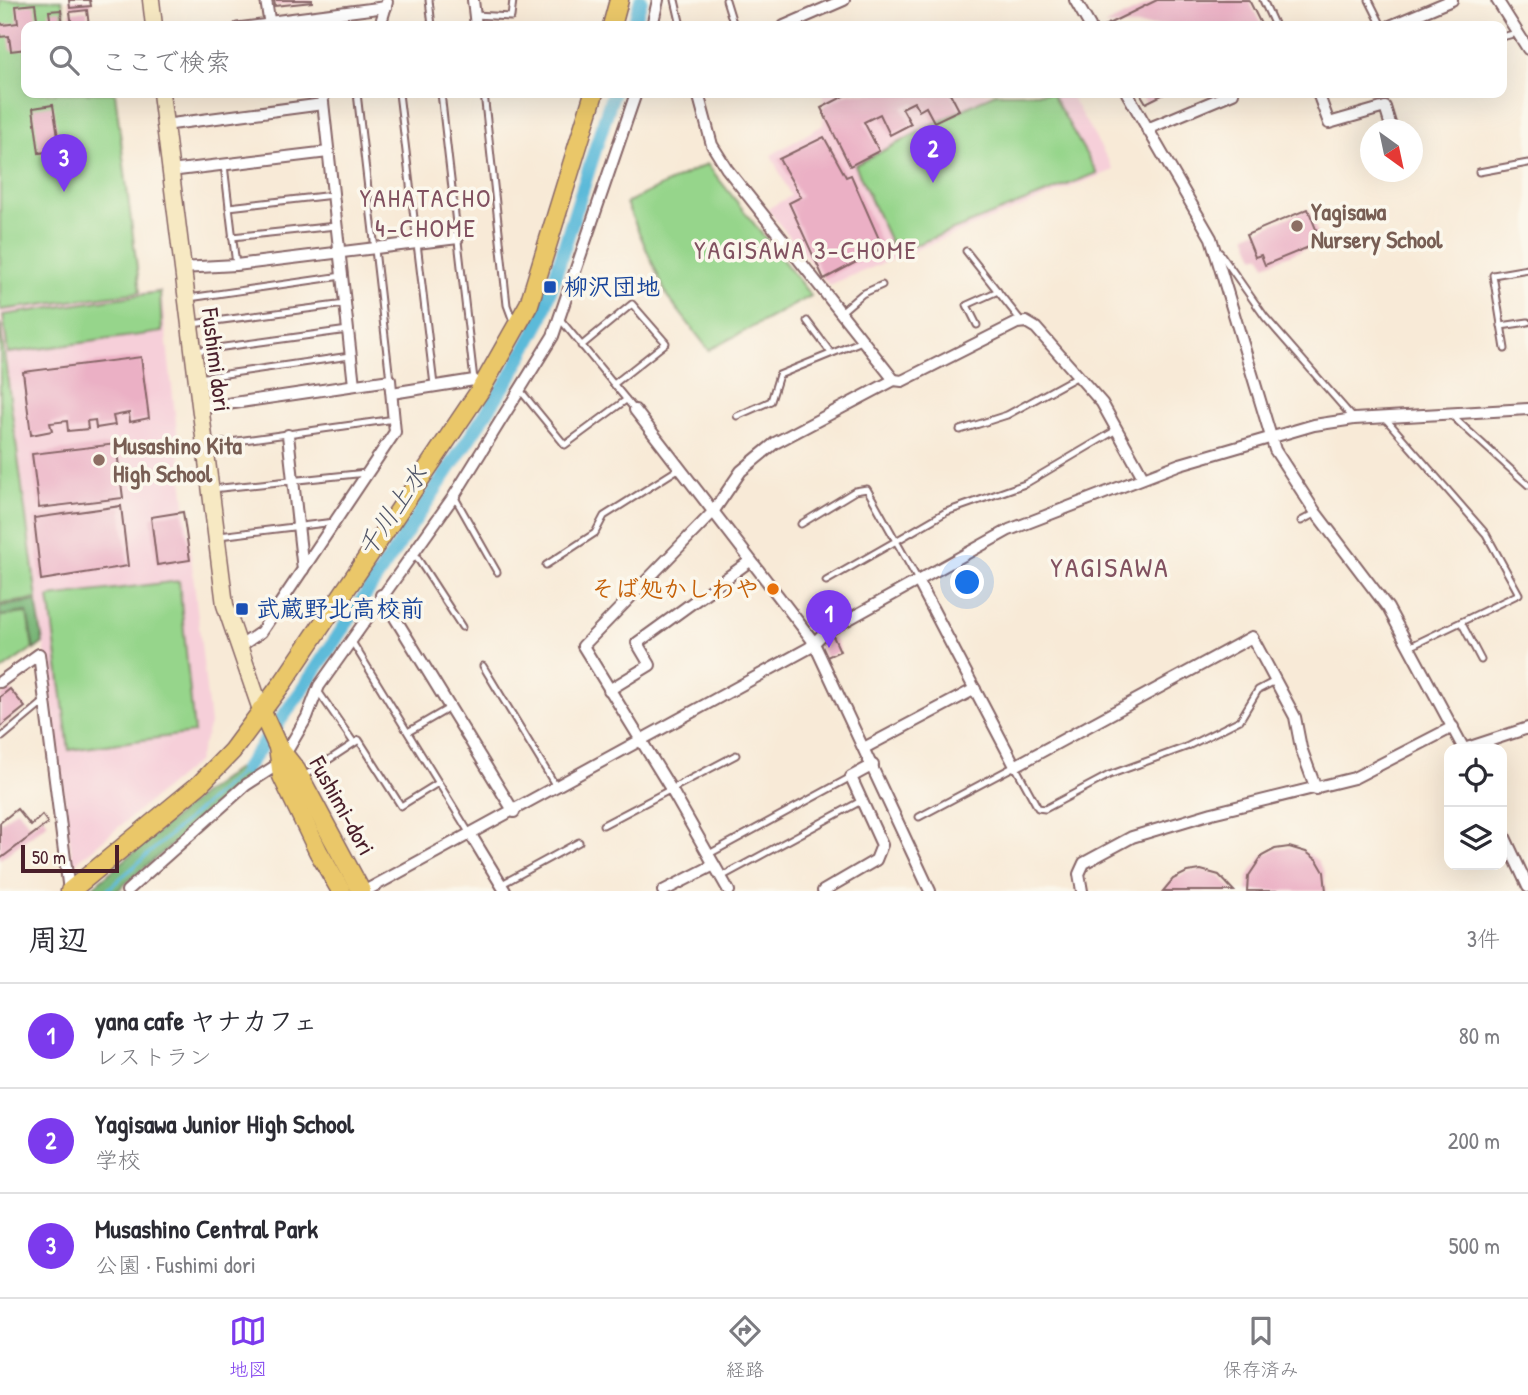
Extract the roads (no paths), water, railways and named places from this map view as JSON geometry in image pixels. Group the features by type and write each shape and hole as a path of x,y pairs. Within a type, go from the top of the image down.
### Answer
{"main road":[{"path":"613,21 619,0"},
{"path":"69,891 200,784 264,718 478,385 516,331 538,276 592,98"},
{"name":"Fushimi-dori","path":"264,718 281,755 300,779 363,891"},
{"name":"Fushimi-dori","path":"281,755 282,776 341,891"}],"street":[{"path":"151,0 153,21"},
{"path":"265,0 268,21"},
{"path":"473,0 475,21"},
{"path":"653,21 658,0"},
{"path":"1075,0 1087,21"},
{"path":"1402,21 1452,0"},
{"path":"1497,0 1528,49"},
{"path":"795,21 838,1"},
{"path":"286,21 387,3 382,21"},
{"name":"Fushimi dori","path":"161,98 225,605 264,718"},
{"path":"164,125 322,98 354,385"},
{"path":"127,891 281,755 307,716 317,690 381,595 454,496 561,319 593,215 634,98"},
{"path":"699,98 712,145 727,169 894,380"},
{"path":"1130,98 1210,238 1270,437 1316,513 1388,608 1411,646 1461,744"},
{"path":"1147,129 1221,98"},
{"path":"1320,98 1329,123 1385,107 1389,119"},
{"path":"170,171 328,152"},
{"path":"181,268 236,265 458,238"},
{"path":"729,891 671,789 583,646 713,512 741,471 775,443 894,380 902,381 1023,322 1037,328 1102,403 1143,477"},
{"path":"200,408 390,380 394,432 261,632 239,647"},
{"path":"392,393 478,385"},
{"path":"363,891 471,835 809,648 813,641 1009,530 1143,477 1270,437 1354,419 1528,409"},
{"path":"635,410 813,641 930,891"},
{"path":"288,435 303,570"},
{"path":"609,690 650,665 637,643 750,561"},
{"path":"918,581 1015,766 1252,637 1295,717 1301,748 1316,789"},
{"path":"381,595 452,706 514,811"},
{"path":"0,682 39,654 69,891"},
{"path":"864,748 975,690"},
{"path":"1082,891 1079,874 1084,863 1132,837 1212,813 1354,778 1452,727"},
{"path":"1479,744 1528,728"},
{"path":"828,890 876,860 882,845 851,776 873,765"},
{"path":"471,835 503,888"},
{"path":"1507,842 1528,887"},
{"path":"663,891 711,860"}],"lane":[{"path":"429,0 431,21"},
{"path":"475,21 511,17 513,0"},
{"path":"675,0 680,21"},
{"path":"726,0 732,21"},
{"path":"1263,0 1273,21"},
{"path":"1369,0 1380,21"},
{"path":"1507,36 1517,33"},
{"path":"358,98 390,380"},
{"path":"400,98 434,387"},
{"path":"442,98 478,385"},
{"path":"485,98 507,305 516,331"},
{"path":"1479,172 1528,163"},
{"path":"224,165 236,265"},
{"path":"229,208 333,195"},
{"path":"232,237 336,226"},
{"path":"1210,238 1265,317 1354,419"},
{"path":"967,251 1023,322"},
{"path":"1505,349 1493,275 1528,269"},
{"path":"185,299 342,276"},
{"path":"840,313 862,295 882,285"},
{"path":"977,325 967,305 970,301 998,291"},
{"path":"189,324 345,304"},
{"path":"580,346 632,304 666,344 614,384"},
{"path":"561,319 580,346 635,410"},
{"path":"807,321 831,354"},
{"path":"1501,326 1528,322"},
{"path":"193,351 348,330"},
{"path":"737,416 771,401 779,375 862,341"},
{"path":"197,378 350,356"},
{"path":"960,430 1007,415 1078,376"},
{"path":"520,390 565,444 626,400"},
{"path":"1451,415 1528,485"},
{"path":"1384,417 1486,534 1519,594 1411,646"},
{"path":"204,446 395,419"},
{"path":"826,581 946,512 1025,484 1118,429"},
{"path":"546,565 595,533 604,516 680,468"},
{"path":"210,489 366,473"},
{"path":"801,524 855,491 867,489 918,581"},
{"path":"454,496 497,572"},
{"path":"1301,521 1316,513"},
{"path":"215,536 334,522"},
{"path":"414,551 462,627"},
{"path":"1461,622 1481,660"},
{"path":"351,640 471,835"},
{"path":"483,666 557,788"},
{"path":"919,817 1015,766 1038,808 1045,809 1109,775 1186,747 1240,720 1258,690 1275,681"},
{"path":"317,690 354,743"},
{"path":"2,737 45,701"},
{"path":"408,732 452,706"},
{"path":"300,779 359,740 401,806 438,783"},
{"path":"603,825 736,755"},
{"path":"711,860 851,776"},
{"path":"721,877 861,801"},
{"path":"503,888 579,842"}],"waterway":[{"name":"千川上水","path":"635,21 641,0"},
{"name":"千川上水","path":"245,769 302,690 510,377 541,320 611,98"},
{"name":"千川上水","path":"106,891 245,769"}],"place":[{"name":"Yagisawa Junior High School","path":"933,183"},
{"name":"Musashino Central Park","path":"64,192"},
{"name":"Yagisawa Nursery School","path":"1297,226"},
{"name":"柳沢団地","path":"550,287"},
{"name":"Musashino Kita High School","path":"99,460"},
{"name":"そば処かしわや","path":"773,589"},
{"name":"武蔵野北高校前","path":"242,609"},
{"name":"yana cafe ヤナカフェ","path":"829,648"}],"district":[{"name":"YAHATACHO 4-CHOME","path":"426,213"},
{"name":"YAGISAWA 3-CHOME","path":"806,250"},
{"name":"YAGISAWA","path":"1110,567"}]}
